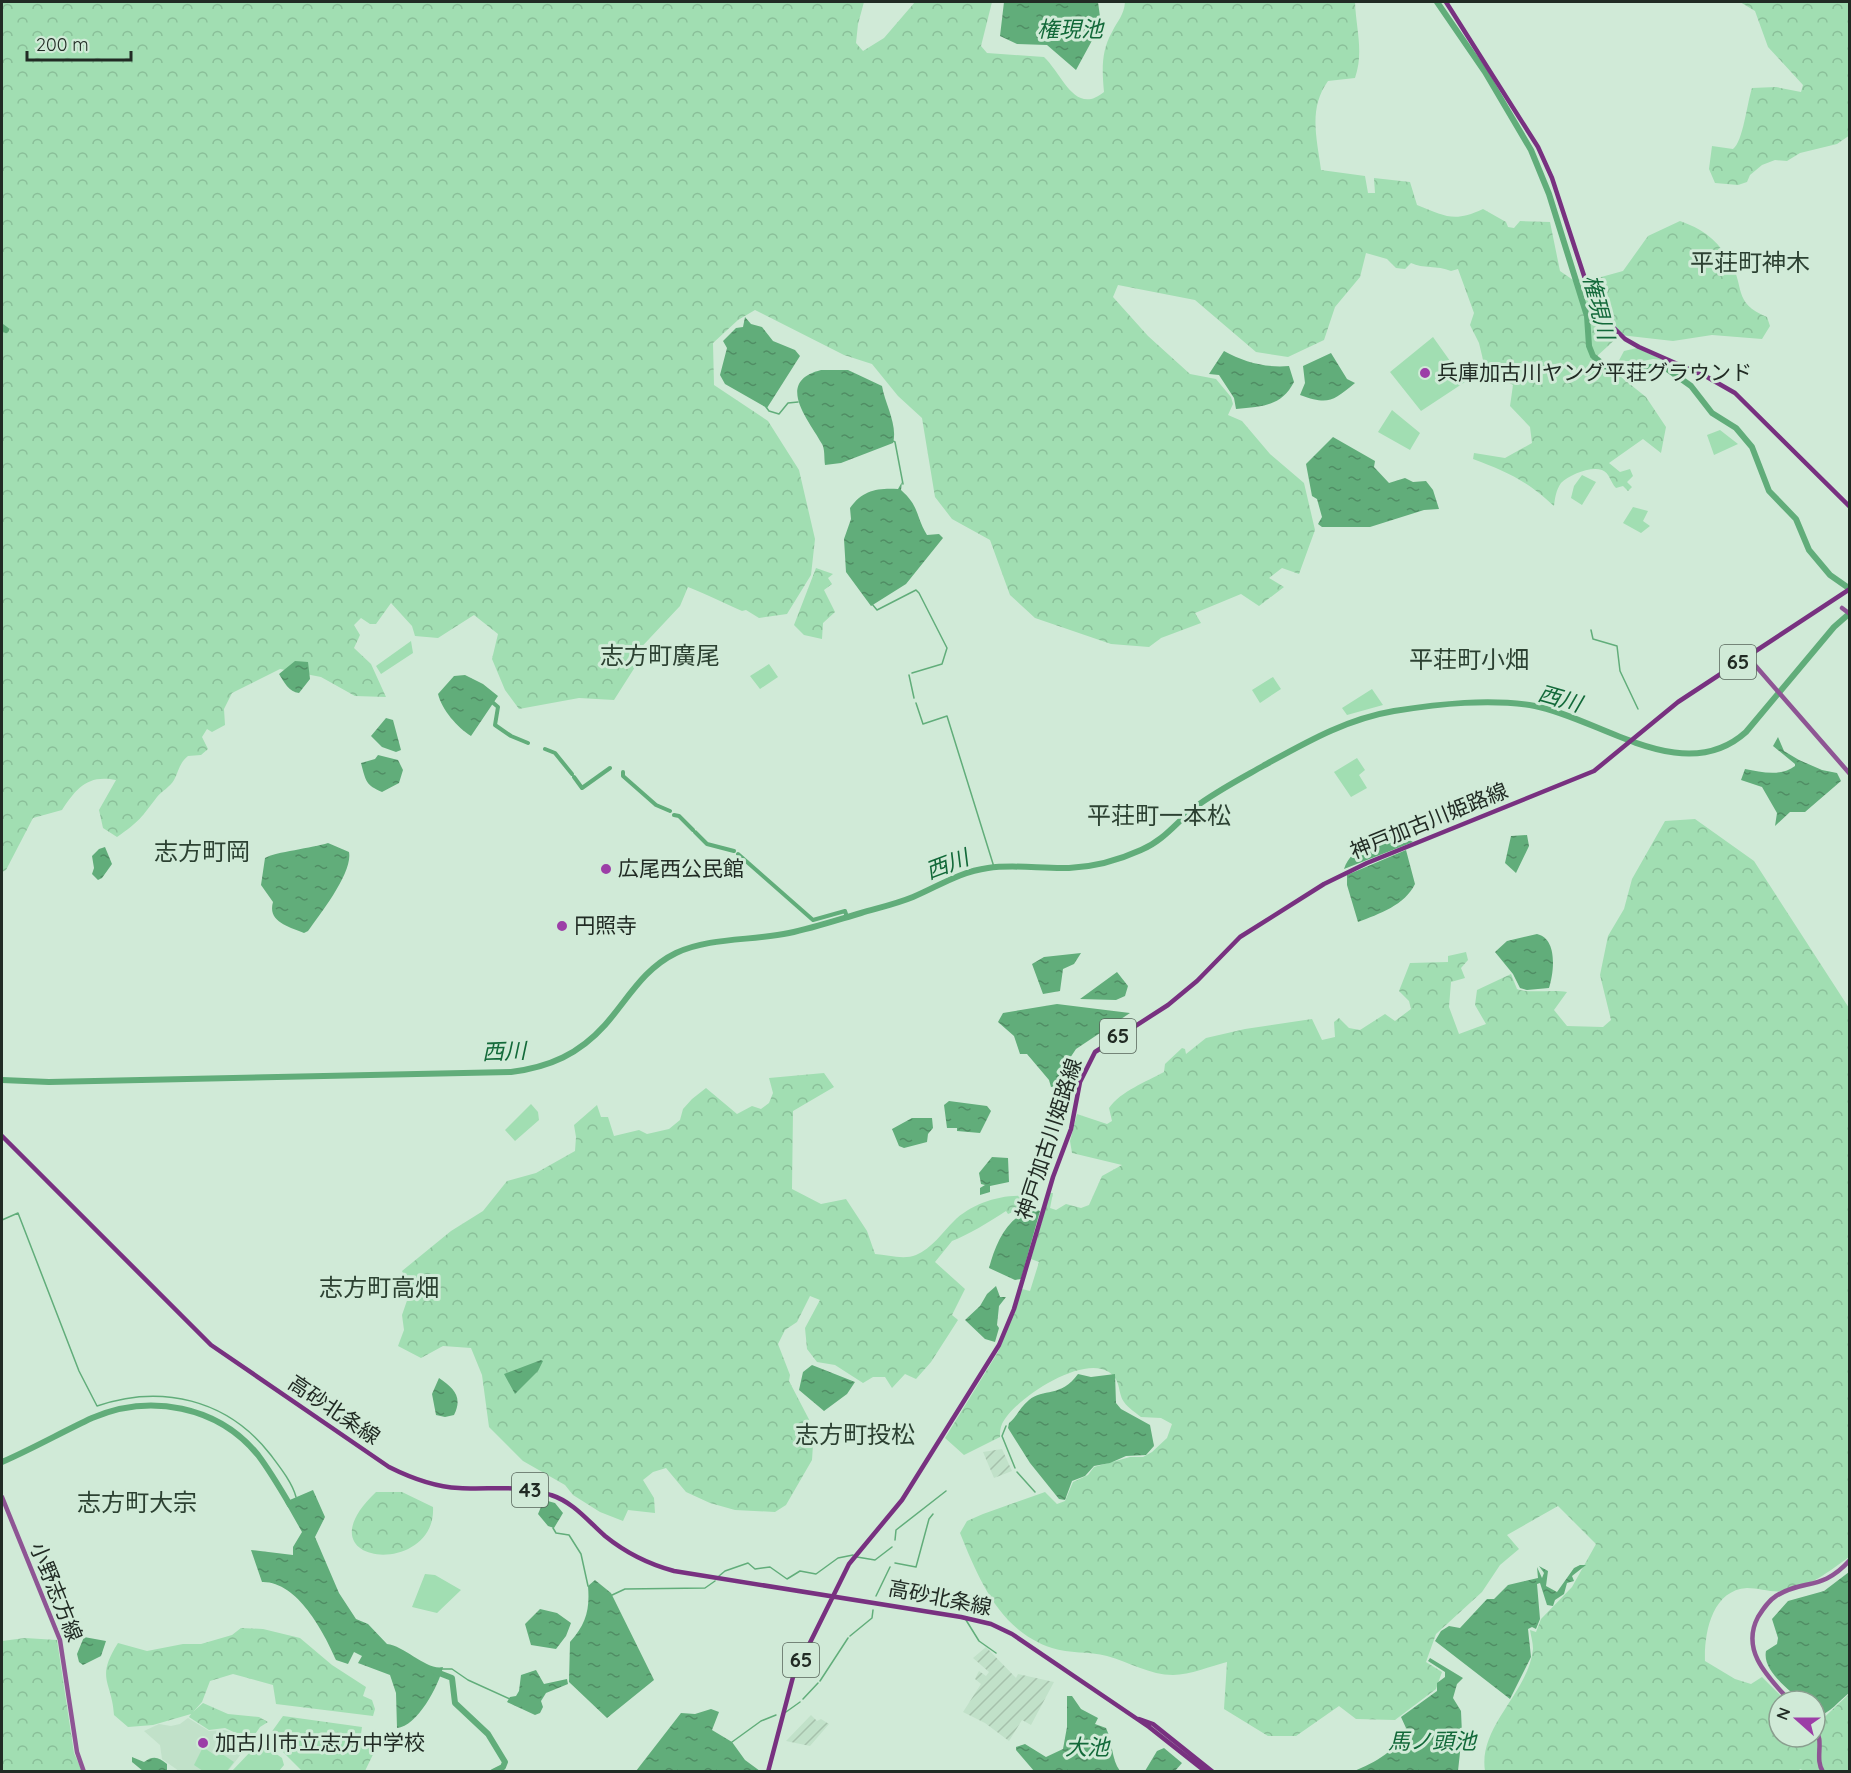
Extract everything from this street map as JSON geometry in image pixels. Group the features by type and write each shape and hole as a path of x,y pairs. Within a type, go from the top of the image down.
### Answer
{"main road":[{"path":"1446,2 1538,147 1552,178 1590,294 1602,316 1625,339 1707,376 1735,393 1850,507"},
{"name":"神戸加古川姫路線","path":"768,1772 793,1677 855,1556 902,1500 999,1345 1014,1309 1050,1187 1071,1129 1080,1082 1095,1052 1168,1005 1197,981 1240,937 1324,884 1367,863 1575,782 1607,763 1678,702 1847,590"},
{"path":"1843,609 1850,614"},
{"path":"1747,656 1850,774"},
{"name":"高砂北条線","path":"2,1136 211,1345 389,1467 415,1479 440,1486 526,1489 551,1495 571,1505 622,1548 662,1568 966,1618 998,1627 1179,1749 1206,1772"},
{"name":"小野志方線","path":"2,1497 60,1640 77,1752 84,1772"},
{"path":"1779,1689 1760,1667 1754,1652 1752,1639 1756,1622 1764,1607 1776,1596 1829,1579 1850,1560"},
{"name":"高砂北条線","path":"1130,1716 1153,1724 1213,1772"},
{"path":"1820,1749 1819,1760 1822,1772"}],"shaded area":[{"path":"1002,1449 1012,1471 994,1478 983,1452"},
{"path":"986,1647 1016,1678 1018,1674 1054,1682 1031,1725 1022,1720 1009,1741 985,1723 963,1712 981,1684 975,1679 979,1671 986,1676 989,1672 973,1658"},
{"path":"811,1715 817,1721 821,1719 829,1724 810,1746 786,1741"},
{"name":"加古川市立志方中学校","path":"188,1718 209,1731 225,1730 251,1741 228,1771 179,1771 162,1759 160,1745 144,1731 159,1724 171,1726 180,1724"}],"green space":[{"path":"2,2 864,2 856,43 863,51 884,38 915,2 992,2 981,46 987,53 1044,57 1070,90 1085,99 1094,98 1104,92 1104,54 1108,39 1122,14 1125,2 1355,2 1359,59 1355,78 1328,81 1318,102 1316,135 1321,170 1365,176 1368,193 1375,193 1374,178 1410,182 1417,205 1450,216 1464,216 1483,209 1506,222 1508,227 1514,228 1520,221 1550,222 1560,271 1573,280 1594,279 1623,271 1648,236 1680,221 1709,236 1720,247 1730,261 1744,299 1756,312 1767,317 1770,326 1762,339 1712,335 1673,341 1620,335 1596,357 1646,397 1666,427 1661,453 1643,439 1609,463 1620,472 1630,469 1633,476 1627,482 1632,487 1628,491 1623,486 1616,488 1607,473 1602,470 1586,470 1574,474 1561,483 1554,506 1516,478 1473,459 1474,453 1505,458 1532,443 1530,427 1510,406 1513,385 1485,368 1479,343 1470,325 1474,313 1458,269 1451,271 1411,263 1405,269 1396,268 1387,259 1366,253 1360,277 1335,307 1324,340 1288,357 1256,352 1195,300 1118,285 1113,297 1148,336 1190,374 1216,379 1231,397 1233,404 1228,415 1242,421 1270,454 1304,483 1315,530 1299,574 1282,568 1269,578 1284,587 1259,606 1241,594 1195,613 1201,623 1161,638 1149,647 1111,644 1035,618 1010,595 990,540 952,519 935,497 922,418 898,396 872,364 844,355 755,310 738,320 713,343 714,385 768,421 799,470 815,539 811,575 787,614 759,618 746,610 742,611 688,587 680,606 634,655 635,667 614,700 579,698 519,709 505,690 492,659 498,634 474,615 438,638 415,636 412,626 391,603 376,624 370,624 361,618 354,625 360,635 354,648 371,664 386,697 355,696 321,677 280,669 232,693 224,709 225,725 212,732 207,729 202,737 208,749 201,755 188,756 185,759 172,782 140,819 125,832 117,837 103,828 99,810 116,780 90,781 72,796 62,810 33,818 6,870 2,872"},
{"path":"1740,2 1849,2 1850,135 1837,144 1800,153 1787,161 1775,160 1762,165 1750,175 1747,182 1738,185 1715,183 1709,169 1712,146 1733,149 1736,145 1742,131 1752,88 1776,87 1801,92 1803,85 1768,47 1755,11"},
{"name":"兵庫加古川ヤング平荘グラウンド","path":"1433,337 1465,382 1421,411 1390,372"},
{"path":"1637,348 1663,360 1653,359 1616,366 1624,351"},
{"path":"1392,410 1420,433 1410,450 1378,432"},
{"path":"1720,430 1738,444 1714,455 1707,435"},
{"path":"1582,475 1596,482 1582,505 1571,498 1574,486"},
{"path":"1633,507 1648,511 1643,521 1650,526 1641,533 1623,523"},
{"path":"816,568 833,574 828,578 832,584 824,590 835,612 823,623 822,639 804,635 794,625"},
{"path":"411,641 413,653 381,674 376,666"},
{"path":"769,664 778,677 760,689 750,676"},
{"path":"1273,677 1281,689 1260,703 1252,690"},
{"path":"1372,689 1383,705 1347,715 1342,708"},
{"path":"1357,758 1365,770 1359,775 1367,788 1351,797 1334,772"},
{"path":"1695,819 1754,861 1849,1008 1849,1557 1818,1578 1793,1589 1775,1591 1747,1588 1726,1596 1712,1615 1706,1638 1705,1661 1735,1679 1751,1684 1762,1677 1774,1689 1767,1689 1767,1749 1827,1749 1827,1715 1849,1694 1849,1771 1800,1769 1798,1772 1485,1771 1485,1755 1489,1739 1530,1665 1533,1649 1530,1630 1536,1632 1541,1619 1572,1587 1596,1544 1558,1506 1507,1535 1519,1549 1500,1565 1482,1592 1436,1634 1426,1662 1442,1672 1436,1689 1395,1720 1356,1719 1339,1706 1296,1736 1268,1736 1224,1709 1227,1662 1186,1674 1164,1674 1148,1671 1107,1656 1052,1648 1018,1629 994,1602 975,1568 960,1533 967,1521 1045,1492 1057,1504 1065,1501 1073,1482 1088,1475 1094,1467 1130,1457 1143,1457 1152,1452 1167,1438 1172,1424 1161,1418 1141,1417 1124,1402 1112,1374 1095,1368 1081,1369 1065,1375 1033,1392 1009,1414 1001,1426 1000,1437 964,1455 945,1438 998,1352 1022,1289 1030,1291 1039,1262 1031,1259 1050,1193 1053,1193 1050,1208 1056,1210 1066,1204 1081,1208 1089,1205 1102,1176 1122,1165 1072,1153 1070,1141 1077,1114 1107,1124 1112,1121 1109,1108 1114,1102 1134,1087 1164,1072 1165,1064 1182,1048 1185,1049 1186,1054 1206,1038 1245,1029 1312,1019 1322,1040 1335,1037 1334,1022 1339,1018 1349,1028 1360,1030 1385,1014 1395,1021 1411,1009 1409,1001 1399,991 1410,963 1448,962 1448,956 1466,952 1468,960 1461,968 1465,978 1451,982 1449,1007 1459,1034 1486,1024 1475,1005 1477,990 1511,974 1517,989 1567,992 1554,1010 1567,1026 1603,1027 1611,1020 1600,975 1608,936 1624,909 1632,879 1665,821"},
{"path":"824,1073 834,1087 793,1111 792,1189 821,1204 846,1199 867,1231 875,1254 901,1257 916,1255 932,1245 962,1214 995,1199 1019,1196 1041,1200 1008,1214 1006,1211 972,1232 952,1241 935,1262 965,1289 952,1315 958,1320 931,1362 916,1379 905,1374 892,1388 885,1377 873,1377 863,1383 835,1365 817,1362 807,1349 805,1328 820,1300 810,1296 797,1322 785,1330 778,1344 790,1375 789,1381 814,1429 812,1460 786,1505 775,1512 735,1510 710,1503 686,1492 666,1468 653,1472 643,1480 654,1498 655,1513 628,1510 623,1521 600,1512 573,1495 565,1485 523,1461 489,1427 482,1375 471,1348 443,1346 421,1358 398,1346 404,1330 402,1315 411,1289 402,1271 451,1231 483,1211 507,1181 536,1173 575,1151 574,1125 597,1105 601,1117 608,1117 614,1136 639,1130 647,1134 669,1129 680,1120 683,1109 692,1099 706,1088 737,1114 752,1106 761,1109 769,1103 773,1093 769,1078"},
{"path":"531,1104 538,1112 539,1120 515,1141 505,1130"},
{"path":"376,1492 402,1492 433,1507 428,1530 415,1545 396,1553 376,1554 360,1548 352,1536 356,1517"},
{"path":"425,1574 435,1575 461,1590 437,1613 412,1607"},
{"path":"241,1628 263,1629 300,1638 332,1665 366,1687 363,1696 372,1700 375,1709 373,1716 276,1704 273,1685 233,1674 210,1681 202,1702 193,1712 203,1703 228,1714 259,1717 268,1722 260,1727 251,1740 225,1728 209,1730 189,1717 191,1714 153,1725 128,1727 114,1715 106,1673 111,1655 118,1643 147,1651 183,1644 201,1644 232,1635"},
{"path":"25,1638 57,1640 74,1753 82,1771 2,1771 2,1641"},
{"path":"283,1716 362,1727 361,1734 380,1740 365,1771 302,1771 268,1737"},
{"name":"加古川市立志方中学校","path":"262,1744 282,1758 284,1765 279,1771 232,1771 252,1750"},
{"path":"203,1747 216,1756 219,1752 234,1762 227,1771 203,1771 194,1765"}],"water":[{"name":"権現池","path":"1004,2 1098,2 1101,24 1076,70 1047,45 1017,44 1000,36"},
{"path":"745,317 751,324 762,327 773,341 795,350 800,356 767,408 725,384 720,375 727,348 723,341 736,328 743,327"},
{"path":"1224,351 1255,363 1289,366 1294,382 1277,401 1262,406 1236,409 1234,398 1219,375 1209,374"},
{"path":"1331,353 1347,379 1355,383 1329,400 1317,400 1300,395 1305,383 1303,366"},
{"path":"821,370 848,370 882,386 893,422 893,443 841,463 825,465 823,446 804,413 797,392 800,383 807,376"},
{"path":"1333,437 1375,461 1374,467 1389,483 1405,478 1413,482 1426,481 1433,490 1439,509 1424,510 1370,527 1322,527 1318,524 1322,517 1317,499 1312,496 1306,464"},
{"path":"902,482 901,490 914,506 927,535 939,534 943,538 906,584 871,606 846,572 844,539 851,519 850,508 860,497 871,491 898,489"},
{"path":"295,661 308,662 310,679 299,693 290,689 279,674"},
{"path":"465,675 483,684 498,696 471,736 451,718 438,694 454,676"},
{"path":"386,718 393,720 401,750 396,752 382,747 371,736"},
{"path":"1778,737 1784,751 1822,770 1837,773 1841,781 1805,812 1790,812 1775,826 1777,813 1762,787 1741,780 1745,769 1777,773 1795,766 1773,746"},
{"path":"378,755 398,760 403,770 399,783 382,792 367,782 361,763 375,759"},
{"path":"1401,835 1413,842 1344,869 1353,854 1367,844"},
{"path":"1527,835 1529,846 1516,873 1505,863 1511,836"},
{"path":"328,843 349,852 349,860 335,892 308,931 304,933 281,923 273,914 273,902 261,885 265,858"},
{"path":"105,847 112,864 98,880 92,874 94,868 92,856"},
{"path":"1406,850 1415,884 1411,891 1391,908 1358,922 1347,885 1347,875"},
{"path":"1537,934 1544,937 1551,949 1552,974 1549,988 1527,990 1520,988 1513,974 1495,952 1507,941"},
{"path":"1081,953 1074,964 1063,969 1060,991 1043,994 1032,964 1044,957"},
{"path":"1117,972 1128,986 1125,996 1116,1000 1080,999"},
{"path":"1057,1004 1130,1013 1076,1049 1059,1086 1051,1087 1049,1080 1027,1054 1020,1054 1014,1036 998,1022 1003,1013"},
{"path":"949,1101 987,1106 991,1111 980,1133 947,1128 944,1105"},
{"path":"912,1118 932,1118 933,1128 928,1134 927,1142 904,1148 899,1146 892,1129"},
{"path":"992,1157 1008,1158 1009,1182 990,1186 990,1192 980,1195 980,1188 985,1185 981,1184 979,1173"},
{"path":"1034,1209 1040,1211 1021,1279 1015,1280 989,1268 999,1240 1010,1224"},
{"path":"996,1286 1000,1297 1006,1297 999,1306 997,1325 999,1328 995,1342 985,1339 965,1320"},
{"path":"543,1361 538,1371 515,1394 504,1374"},
{"path":"812,1365 855,1382 847,1394 824,1411 799,1390 803,1372"},
{"path":"1078,1374 1091,1377 1115,1374 1116,1403 1121,1409 1150,1425 1154,1446 1146,1455 1126,1456 1110,1463 1094,1466 1085,1476 1072,1481 1065,1500 1059,1499 1030,1463 1008,1428 1009,1423 1034,1396 1059,1390 1072,1382"},
{"path":"439,1378 456,1393 458,1403 454,1415 445,1417 436,1415 432,1394"},
{"path":"313,1490 325,1517 315,1537 339,1593 356,1619 368,1624 387,1644 430,1665 443,1667 426,1704 405,1726 397,1728 396,1693 390,1675 358,1663 362,1656 354,1652 348,1664 336,1660 317,1623 298,1599 275,1584 262,1582 251,1550 293,1555 293,1547 302,1532 285,1502"},
{"path":"544,1500 555,1503 563,1513 554,1528 548,1526 538,1514"},
{"path":"1586,1565 1572,1576 1574,1581 1567,1583 1564,1594 1555,1600 1553,1606 1547,1605 1540,1583 1537,1584 1540,1619 1536,1629 1532,1627 1528,1629 1531,1657 1510,1699 1435,1641 1441,1631 1449,1626 1460,1628 1487,1599 1494,1599 1508,1585 1538,1578 1537,1567 1542,1578 1544,1573 1539,1566 1548,1571 1546,1586 1557,1592 1574,1568"},
{"path":"1849,1572 1849,1693 1827,1712 1827,1689 1788,1689 1772,1672 1766,1658 1766,1651 1777,1644 1778,1638 1772,1619 1788,1601 1824,1591"},
{"path":"595,1580 611,1593 654,1680 607,1718 569,1682 570,1642 583,1623 587,1610 588,1586"},
{"path":"540,1609 557,1613 571,1623 566,1636 556,1649 531,1645 525,1624"},
{"path":"84,1637 106,1641 101,1656 83,1665 79,1662 77,1654"},
{"name":"馬ノ頭池","path":"1430,1658 1463,1678 1457,1684 1453,1698 1461,1711 1462,1734 1458,1771 1354,1771 1377,1760 1392,1749 1403,1736 1406,1728 1401,1717 1437,1691 1437,1683 1445,1677 1445,1672 1428,1661"},
{"path":"536,1670 544,1684 567,1679 568,1684 546,1693 541,1701 543,1707 540,1713 535,1715 507,1702 519,1691 521,1675"},
{"name":"大池","path":"1067,1696 1072,1696 1081,1709 1098,1718 1095,1724 1106,1728 1120,1771 1034,1771 1016,1750 1016,1747 1025,1744 1046,1757 1063,1749 1067,1727"},
{"path":"711,1709 719,1712 712,1730 732,1742 745,1760 760,1771 636,1771 681,1713 695,1714"},
{"name":"大池","path":"1164,1748 1182,1763 1175,1771 1145,1771 1157,1751"},
{"path":"132,1757 144,1762 150,1758 159,1758 167,1764 167,1771 143,1771 132,1762"}],"waterway":[{"name":"権現川","path":"1437,2 1485,72 1531,150 1549,194 1587,316 1589,346 1593,356 1608,368 1618,370 1663,366 1691,386 1712,413 1736,428 1752,447 1769,491 1796,519 1809,550 1830,575 1850,589"},
{"name":"西川","path":"2,327 6,330"},
{"path":"766,407 769,411 779,414 788,403 798,402"},
{"path":"893,441 903,484"},
{"path":"872,604 877,610 916,590 919,593 947,648 942,664 912,673"},
{"name":"西川","path":"2,1080 49,1082 511,1072 538,1067 551,1063 585,1044 605,1025 645,976 654,967 676,953 703,944 775,936 798,931 894,904 958,876 978,870 1008,866 1078,867 1097,865 1124,857 1156,842 1194,808 1237,781 1326,733 1376,715 1447,704 1500,702 1535,706 1560,713 1614,735 1669,752 1696,753 1722,747 1746,732 1834,627 1850,613"},
{"path":"1591,630 1593,639 1617,646 1620,671 1638,709"},
{"path":"909,675 914,698"},
{"path":"491,701 498,707 495,725 511,736 528,743"},
{"path":"916,703 923,724 947,716 994,867"},
{"path":"545,749 555,753 572,774"},
{"path":"574,777 582,788 610,768"},
{"path":"623,772 623,776 656,805 670,811"},
{"path":"674,815 679,816 693,830"},
{"path":"695,832 707,844 734,851"},
{"path":"738,854 813,920 845,911 847,917"},
{"path":"2,1220 18,1213 79,1371 97,1406 121,1399 145,1396 191,1401 213,1409 234,1420 253,1435 281,1469 296,1497"},
{"path":"2,1462 92,1418 114,1410 137,1406 182,1409 203,1415 242,1438 258,1455 290,1505"},
{"path":"1006,1426 1002,1436 1015,1468"},
{"path":"1017,1472 1035,1492"},
{"path":"895,1540 896,1530 946,1491"},
{"path":"895,1563 916,1567 929,1519 933,1514"},
{"path":"553,1528 556,1533 569,1535 581,1554 588,1586"},
{"path":"857,1557 875,1560 892,1547"},
{"path":"719,1576 725,1571 748,1563 755,1569 770,1567 787,1579 800,1571 816,1574 838,1558 853,1555"},
{"path":"876,1596 890,1567"},
{"path":"610,1596 625,1589 705,1588 715,1581"},
{"path":"850,1636 872,1618 873,1610"},
{"path":"966,1620 979,1641 996,1653"},
{"path":"820,1681 848,1638"},
{"path":"442,1669 452,1669 468,1680 510,1699"},
{"path":"434,1671 452,1678 455,1703 488,1734 505,1762 503,1767 493,1772"},
{"path":"803,1699 818,1683"},
{"path":"786,1712 800,1702"},
{"path":"732,1742 761,1721 776,1715"}],"place":[{"name":"兵庫加古川ヤング平荘グラウンド","path":"1425,373"},
{"name":"広尾西公民館","path":"606,869"},
{"name":"円照寺","path":"562,926"},
{"name":"加古川市立志方中学校","path":"203,1743"}],"district":[{"name":"平荘町神木","path":"1750,263"},
{"name":"志方町廣尾","path":"660,656"},
{"name":"平荘町小畑","path":"1469,660"},
{"name":"平荘町一本松","path":"1159,816"},
{"name":"志方町岡","path":"202,852"},
{"name":"志方町高畑","path":"379,1288"},
{"name":"志方町投松","path":"855,1435"},
{"name":"志方町大宗","path":"137,1503"}]}
